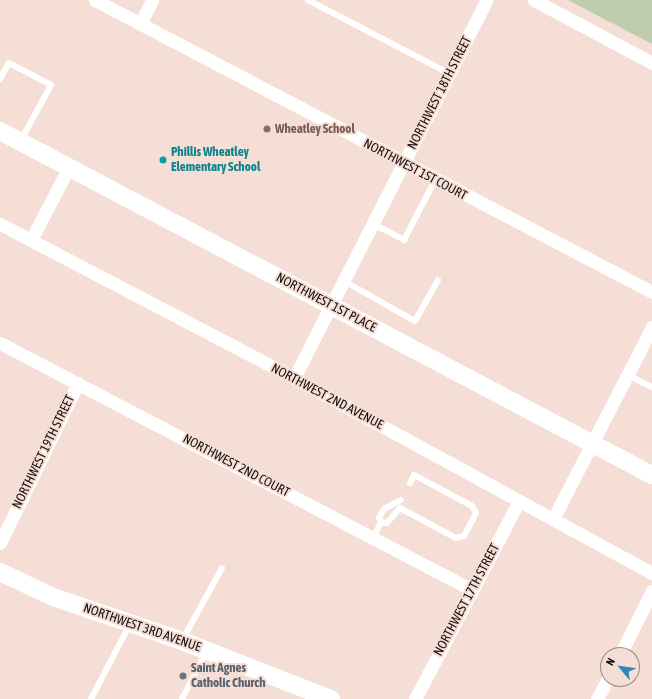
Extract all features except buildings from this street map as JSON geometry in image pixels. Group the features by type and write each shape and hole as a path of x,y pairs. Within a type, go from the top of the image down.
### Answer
{"street":[{"name":"NORTHWEST 1ST COURT","path":"95,0 403,164 652,292"},
{"path":"140,24 152,0"},
{"name":"NORTHWEST 18TH STREET","path":"294,378 487,0"},
{"path":"534,0 652,63"},
{"name":"NORTHWEST 1ST PLACE","path":"0,131 592,445 652,475"},
{"path":"30,240 70,167"},
{"name":"NORTHWEST 2ND AVENUE","path":"0,224 294,378 652,573"},
{"path":"553,519 652,327"},
{"name":"NORTHWEST 2ND COURT","path":"0,342 472,590"},
{"name":"NORTHWEST 19TH STREET","path":"0,543 78,383"},
{"name":"NORTHWEST 17TH STREET","path":"415,699 519,501"},
{"name":"NORTHWEST 3RD AVENUE","path":"1,576 53,597 182,641 331,699"},
{"path":"624,647 652,591"},
{"path":"597,699 603,687"}],"lane":[{"path":"308,0 450,74"},
{"path":"0,79 9,63 50,85 20,141"},
{"path":"373,224 404,240 435,180"},
{"path":"344,281 415,321 438,280"},
{"path":"628,375 652,387"},
{"path":"400,508 456,538 464,536 476,513 472,506 414,475 410,483"},
{"path":"373,538 381,522 379,518 384,509 401,500 400,508 387,523 381,522"},
{"path":"182,641 222,568"},
{"path":"91,699 131,623"},
{"path":"182,699 206,651"}],"green space":[{"path":"568,0 652,0 652,44"}],"place":[{"name":"Wheatley School","path":"267,129"},
{"name":"Phillis Wheatley Elementary School","path":"163,160"},
{"name":"Saint Agnes Catholic Church","path":"183,676"}]}
